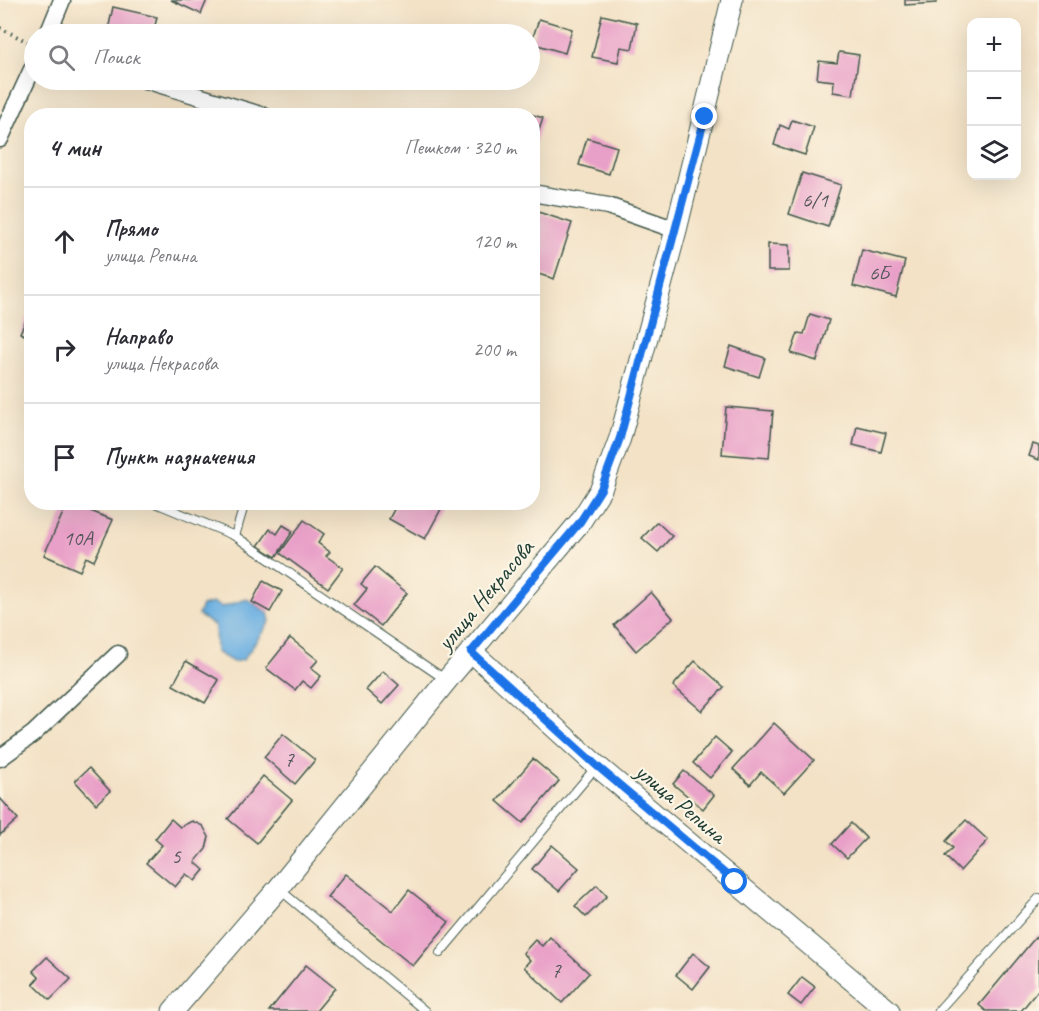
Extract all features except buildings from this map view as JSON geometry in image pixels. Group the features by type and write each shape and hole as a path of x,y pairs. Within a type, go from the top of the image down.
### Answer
{"street":[{"path":"52,24 62,0"},
{"name":"улица Некрасова","path":"173,1011 278,889 447,680 580,522 601,489 620,438 676,230 732,0"},
{"path":"0,139 24,87"},
{"path":"178,90 238,108"},
{"path":"540,194 608,206 676,230"},
{"name":"улица Репина","path":"471,652 597,766 889,1011"},
{"path":"0,758 33,734 118,654"}],"lane":[{"path":"172,510 235,536 447,680"},
{"path":"235,536 243,510"},
{"path":"440,953 597,766"},
{"path":"278,889 425,1011"},
{"path":"938,1011 1039,898"}],"path":[{"path":"0,28 24,40"}],"water":[{"path":"247,599 268,613 270,621 243,660 233,662 216,652 215,626 198,615 202,606 213,603 222,607"}],"route":[{"path":"705,117 620,438 601,489 580,522 471,652 597,766 735,882"}]}
